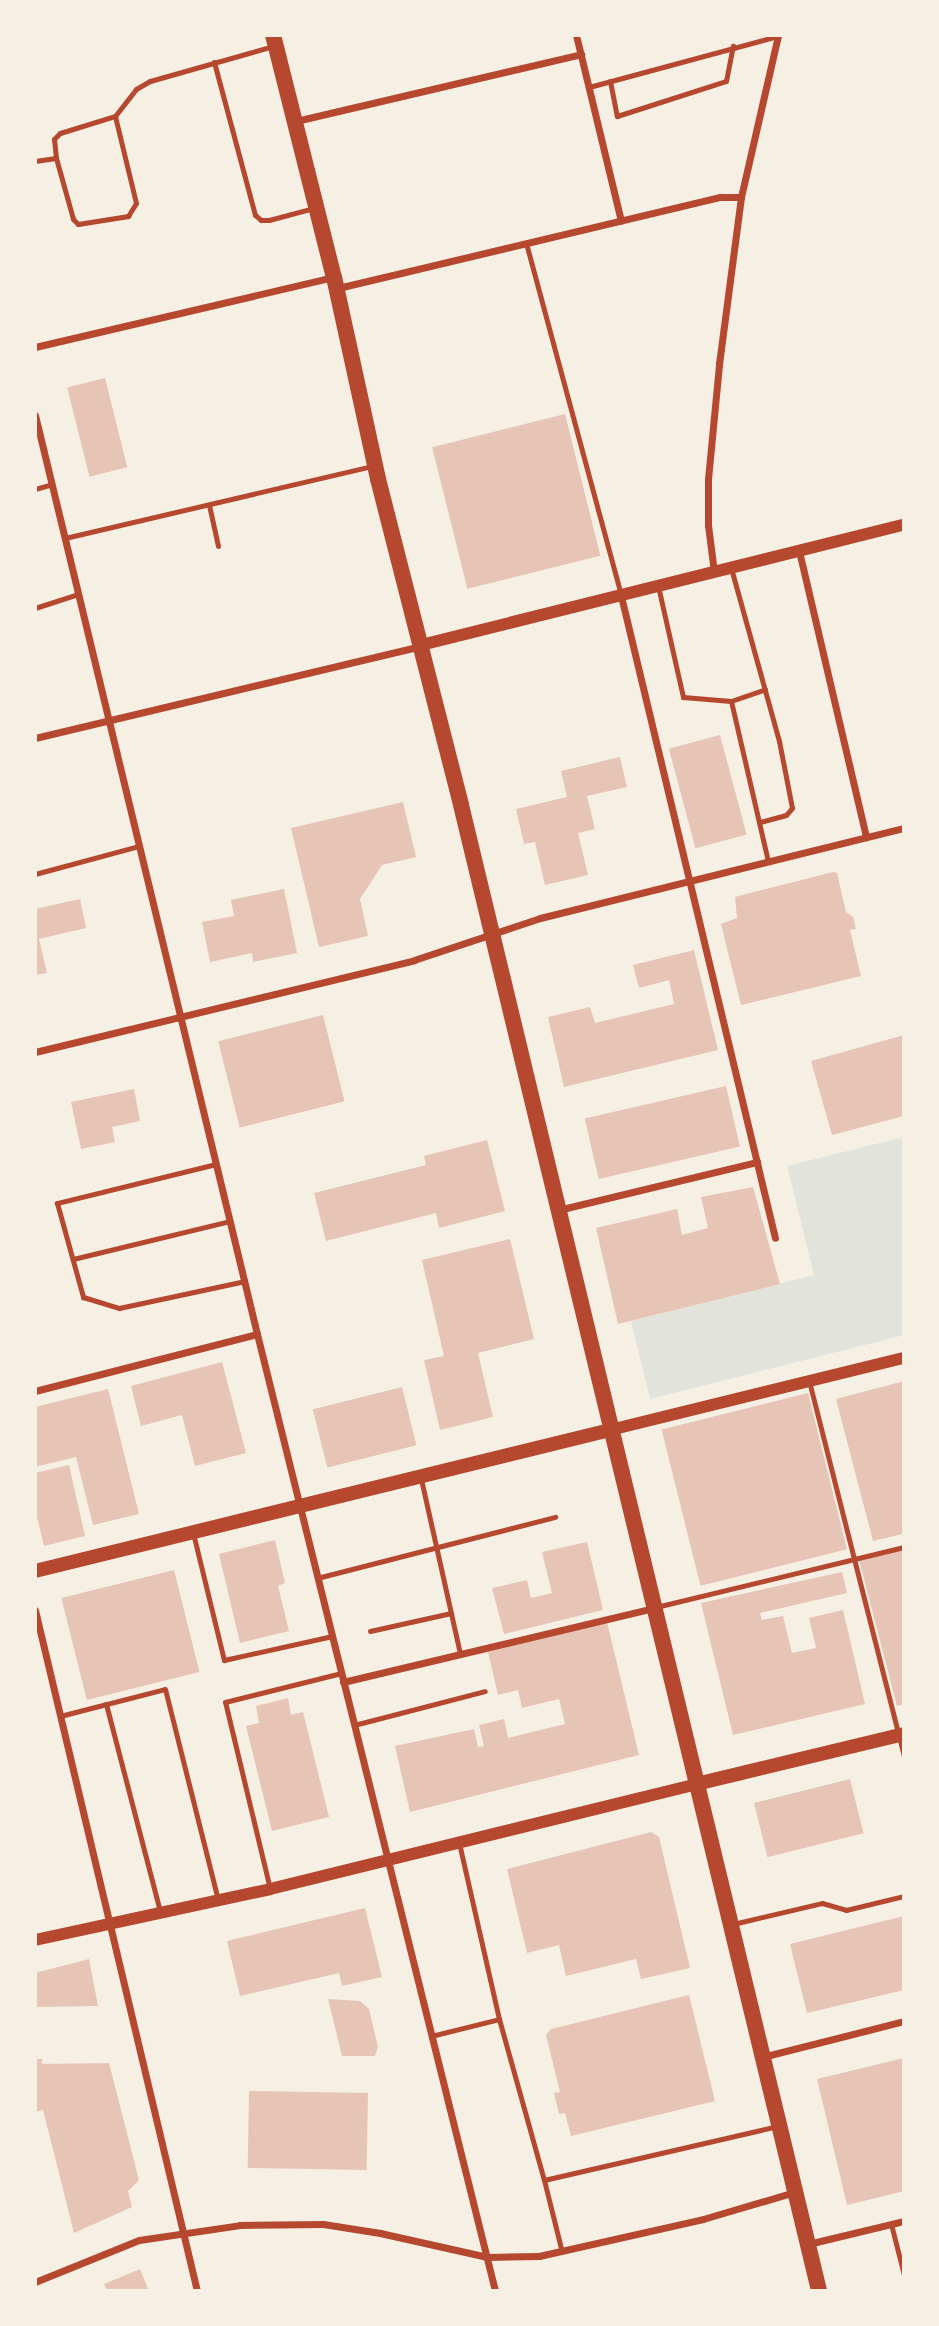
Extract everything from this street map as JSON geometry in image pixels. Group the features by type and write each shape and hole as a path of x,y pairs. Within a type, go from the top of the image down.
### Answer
{"main road":[{"path":"274,40 336,283 375,465 492,934 819,2291"},
{"path":"35,1572 610,1430"},
{"path":"696,1784 901,1734"}],"street":[{"path":"576,35 621,221"},
{"path":"714,572 708,525 708,479 720,350 741,197 778,36"},
{"path":"295,121 581,54"},
{"path":"35,347 526,243 720,197 741,197"},
{"path":"35,415 244,1281 495,2291"},
{"path":"35,738 904,525"},
{"path":"799,551 866,837"},
{"path":"621,596 775,1238"},
{"path":"35,1052 414,960 540,918 904,828"},
{"path":"558,1210 757,1163"},
{"path":"35,1391 257,1334"},
{"path":"610,1430 904,1358"},
{"path":"343,1682 653,1608"},
{"path":"35,1610 197,2291"},
{"path":"35,1940 271,1889 696,1784"},
{"path":"762,2057 904,2021"},
{"path":"35,2282 111,2250 182,2231 265,2224 323,2224 380,2233 487,2257 522,2258 562,2252 703,2220 795,2192"},
{"path":"807,2244 904,2221"}],"lane":[{"path":"589,87 778,36"},
{"path":"115,116 136,203 128,216 78,224 73,219 56,158 54,139 60,134 115,116 136,89 150,81 274,40"},
{"path":"610,81 617,116 726,80 733,46"},
{"path":"214,62 255,215 261,220 269,220 317,208"},
{"path":"35,161 56,158"},
{"path":"526,243 621,596"},
{"path":"65,538 375,465"},
{"path":"35,489 52,484"},
{"path":"209,505 218,546"},
{"path":"731,568 779,741 792,808 786,815 759,821"},
{"path":"658,586 683,697 731,701 765,689"},
{"path":"35,608 78,594"},
{"path":"731,701 768,861"},
{"path":"35,874 139,846"},
{"path":"216,1164 57,1203 83,1297 119,1308 244,1281"},
{"path":"73,1259 230,1221"},
{"path":"810,1381 901,1734 904,1756"},
{"path":"421,1478 460,1654"},
{"path":"317,1577 555,1517"},
{"path":"193,1533 224,1660 332,1636"},
{"path":"653,1608 904,1546"},
{"path":"370,1631 451,1613"},
{"path":"271,1889 225,1702 341,1673"},
{"path":"60,1716 165,1689 218,1900"},
{"path":"354,1725 485,1691"},
{"path":"106,1704 160,1912"},
{"path":"459,1843 499,2019 562,2252"},
{"path":"730,1925 822,1903 846,1910 904,1896"},
{"path":"431,2036 499,2019"},
{"path":"544,2180 779,2126"},
{"path":"891,2224 904,2275"}],"shaded area":[{"path":"904,1137 904,1335 650,1399 631,1321 814,1275 787,1166"}],"building":[{"path":"105,378 127,467 89,477 67,387"},
{"path":"565,414 600,556 467,589 432,447"},
{"path":"720,735 747,834 695,848 669,749"},
{"path":"620,757 627,787 587,796 595,829 578,833 588,875 545,885 535,842 524,844 516,809 567,797 561,771"},
{"path":"403,802 416,857 382,865 360,899 368,936 319,947 291,828"},
{"path":"837,873 846,912 853,917 856,929 850,930 861,976 741,1005 721,924 737,918 735,897"},
{"path":"284,889 297,953 253,962 252,953 210,962 202,922 234,916 231,900"},
{"path":"80,899 86,928 39,939 47,973 35,975 35,909"},
{"path":"694,950 718,1050 564,1087 548,1017 590,1007 595,1023 674,1004 669,980 639,988 633,965"},
{"path":"323,1015 345,1101 240,1127 218,1041"},
{"path":"904,1035 904,1116 832,1135 811,1061"},
{"path":"726,1086 740,1146 599,1179 585,1119"},
{"path":"134,1089 140,1121 112,1127 115,1142 81,1149 71,1102"},
{"path":"487,1140 505,1211 439,1228 436,1213 326,1241 314,1193 426,1165 424,1156"},
{"path":"753,1187 780,1284 618,1324 596,1228 677,1209 682,1235 708,1228 701,1197"},
{"path":"510,1239 534,1339 478,1353 493,1417 440,1430 424,1360 444,1356 422,1260"},
{"path":"222,1362 246,1453 195,1466 182,1415 141,1426 131,1386"},
{"path":"904,1381 902,1534 873,1541 836,1399"},
{"path":"402,1387 417,1445 327,1467 313,1409"},
{"path":"108,1389 139,1514 93,1525 76,1457 35,1467 35,1407"},
{"path":"808,1393 847,1549 700,1586 661,1430"},
{"path":"69,1465 85,1536 44,1546 35,1509 35,1473"},
{"path":"275,1540 285,1583 278,1586 289,1631 240,1643 219,1554"},
{"path":"587,1542 603,1610 504,1634 492,1588 527,1580 531,1598 552,1593 542,1552"},
{"path":"904,1548 904,1704 897,1706 859,1560"},
{"path":"174,1570 199,1672 87,1700 61,1598"},
{"path":"842,1572 847,1593 760,1613 762,1620 783,1616 792,1653 816,1648 809,1618 843,1610 865,1704 733,1735 701,1603"},
{"path":"607,1622 639,1755 410,1812 395,1746 474,1729 478,1747 484,1746 479,1725 504,1719 508,1738 565,1724 559,1699 522,1708 518,1690 498,1695 488,1652"},
{"path":"288,1698 291,1715 303,1712 329,1817 272,1831 246,1726 259,1723 256,1706"},
{"path":"850,1779 864,1833 767,1857 754,1803"},
{"path":"651,1832 659,1837 690,1968 641,1979 636,1959 566,1976 559,1945 527,1953 507,1869"},
{"path":"365,1908 382,1977 342,1986 339,1973 240,1996 227,1941"},
{"path":"904,1916 904,1990 807,2013 790,1944"},
{"path":"89,1959 98,2006 35,2007 35,1973"},
{"path":"689,1995 715,2101 571,2136 565,2113 559,2114 554,2093 560,2092 546,2035 551,2029"},
{"path":"328,1999 360,2001 369,2009 378,2047 375,2056 342,2056"},
{"path":"904,2058 904,2191 847,2205 817,2079"},
{"path":"35,2059 42,2059 42,2064 109,2063 139,2180 128,2191 132,2207 74,2233 43,2110 35,2112"},
{"path":"249,2091 368,2093 367,2170 248,2168"},
{"path":"140,2269 149,2291 107,2291 104,2284"}]}
